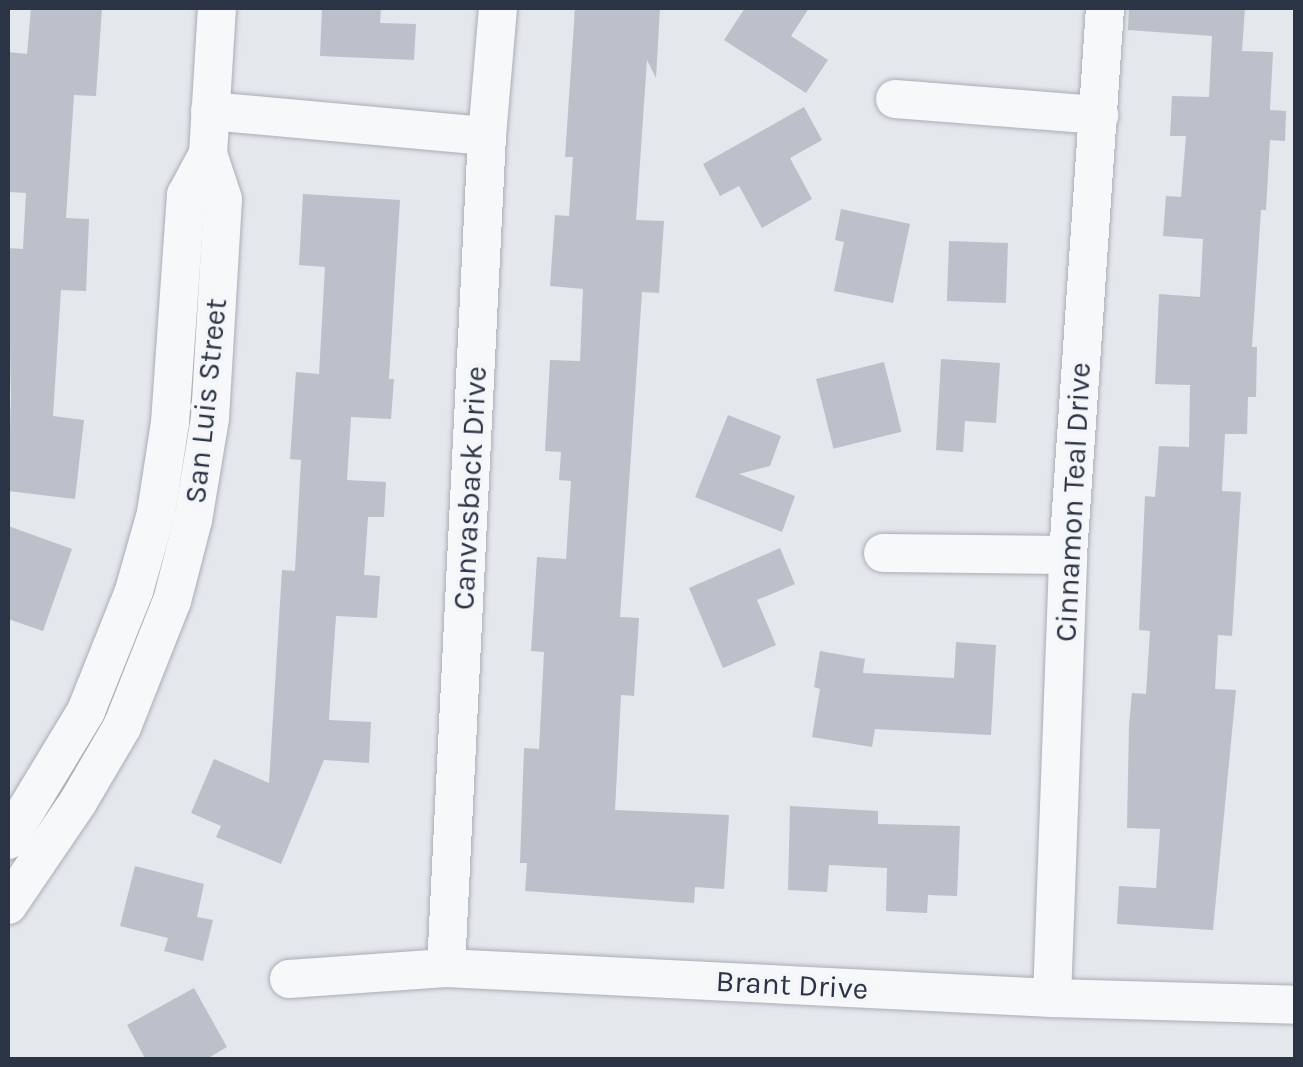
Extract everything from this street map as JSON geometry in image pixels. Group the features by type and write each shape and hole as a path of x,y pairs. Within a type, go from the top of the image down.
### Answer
{"street":[{"name":"San Luis Street","path":"8,905 17,850 122,727 172,601 193,520 210,418 223,199 208,154 217,8"},
{"name":"Canvasback Drive","path":"446,968 488,136 498,8"},
{"name":"Cinnamon Teal Drive","path":"1052,998 1068,555 1105,8"},
{"path":"895,99 1099,115"},
{"path":"210,112 488,136"},
{"path":"883,552 1068,555"},
{"name":"Brant Drive","path":"289,979 446,968 1052,998 1296,1004"}],"building":[{"path":"31,8 102,8 96,96 74,95 66,218 89,219 86,291 61,290 53,416 84,420 75,499 8,491 8,248 23,249 26,193 8,192 8,52 27,54"},
{"path":"322,8 381,8 380,23 416,24 414,60 320,56"},
{"path":"575,8 660,8 656,78 647,60 636,220 664,221 659,293 642,292 620,617 639,618 634,696 621,695 615,810 729,815 724,889 695,887 694,903 525,891 527,863 520,863 524,748 539,749 544,652 531,651 537,557 566,559 571,481 559,480 561,452 545,451 550,360 580,361 583,289 550,286 555,215 569,216 573,157 565,157"},
{"path":"745,8 809,8 791,36 828,60 806,93 724,40"},
{"path":"1129,8 1245,8 1242,51 1273,52 1270,110 1286,111 1285,141 1270,140 1266,210 1261,210 1252,347 1257,347 1256,397 1248,397 1247,434 1225,434 1222,491 1241,492 1232,636 1218,635 1215,689 1236,690 1213,930 1117,924 1119,886 1156,888 1160,829 1127,828 1129,725 1132,693 1146,694 1150,631 1139,630 1145,496 1155,497 1159,446 1189,447 1190,385 1155,384 1159,294 1200,297 1203,239 1163,236 1166,196 1181,197 1186,136 1170,136 1172,96 1209,97 1212,36 1128,30"},
{"path":"804,107 822,140 790,158 812,199 762,228 739,186 720,196 703,164"},
{"path":"303,194 400,200 389,379 394,379 391,419 351,417 347,480 386,482 384,517 368,517 364,575 380,576 377,618 336,616 329,720 371,722 369,763 324,760 281,864 216,837 221,826 191,813 214,759 269,783 282,570 295,571 301,460 290,459 296,372 319,374 325,267 299,265"},
{"path":"841,209 910,224 893,303 834,291 844,242 835,240"},
{"path":"949,241 1008,243 1006,303 947,301"},
{"path":"941,359 1000,363 996,423 965,421 963,452 936,450"},
{"path":"884,362 901,432 833,449 816,379"},
{"path":"728,415 781,436 770,466 739,474 795,496 782,532 695,497"},
{"path":"8,526 72,549 43,631 8,619"},
{"path":"780,548 795,584 757,600 776,645 723,668 689,588"},
{"path":"956,642 996,645 991,735 875,729 872,747 812,737 820,689 814,687 820,651 865,659 863,673 954,678"},
{"path":"790,806 878,811 878,824 960,826 957,896 928,895 927,913 886,911 887,868 829,865 827,892 788,890"},
{"path":"135,866 204,884 197,917 213,920 203,961 164,951 168,938 120,926"},
{"path":"194,988 227,1047 205,1060 146,1060 127,1025"}]}
